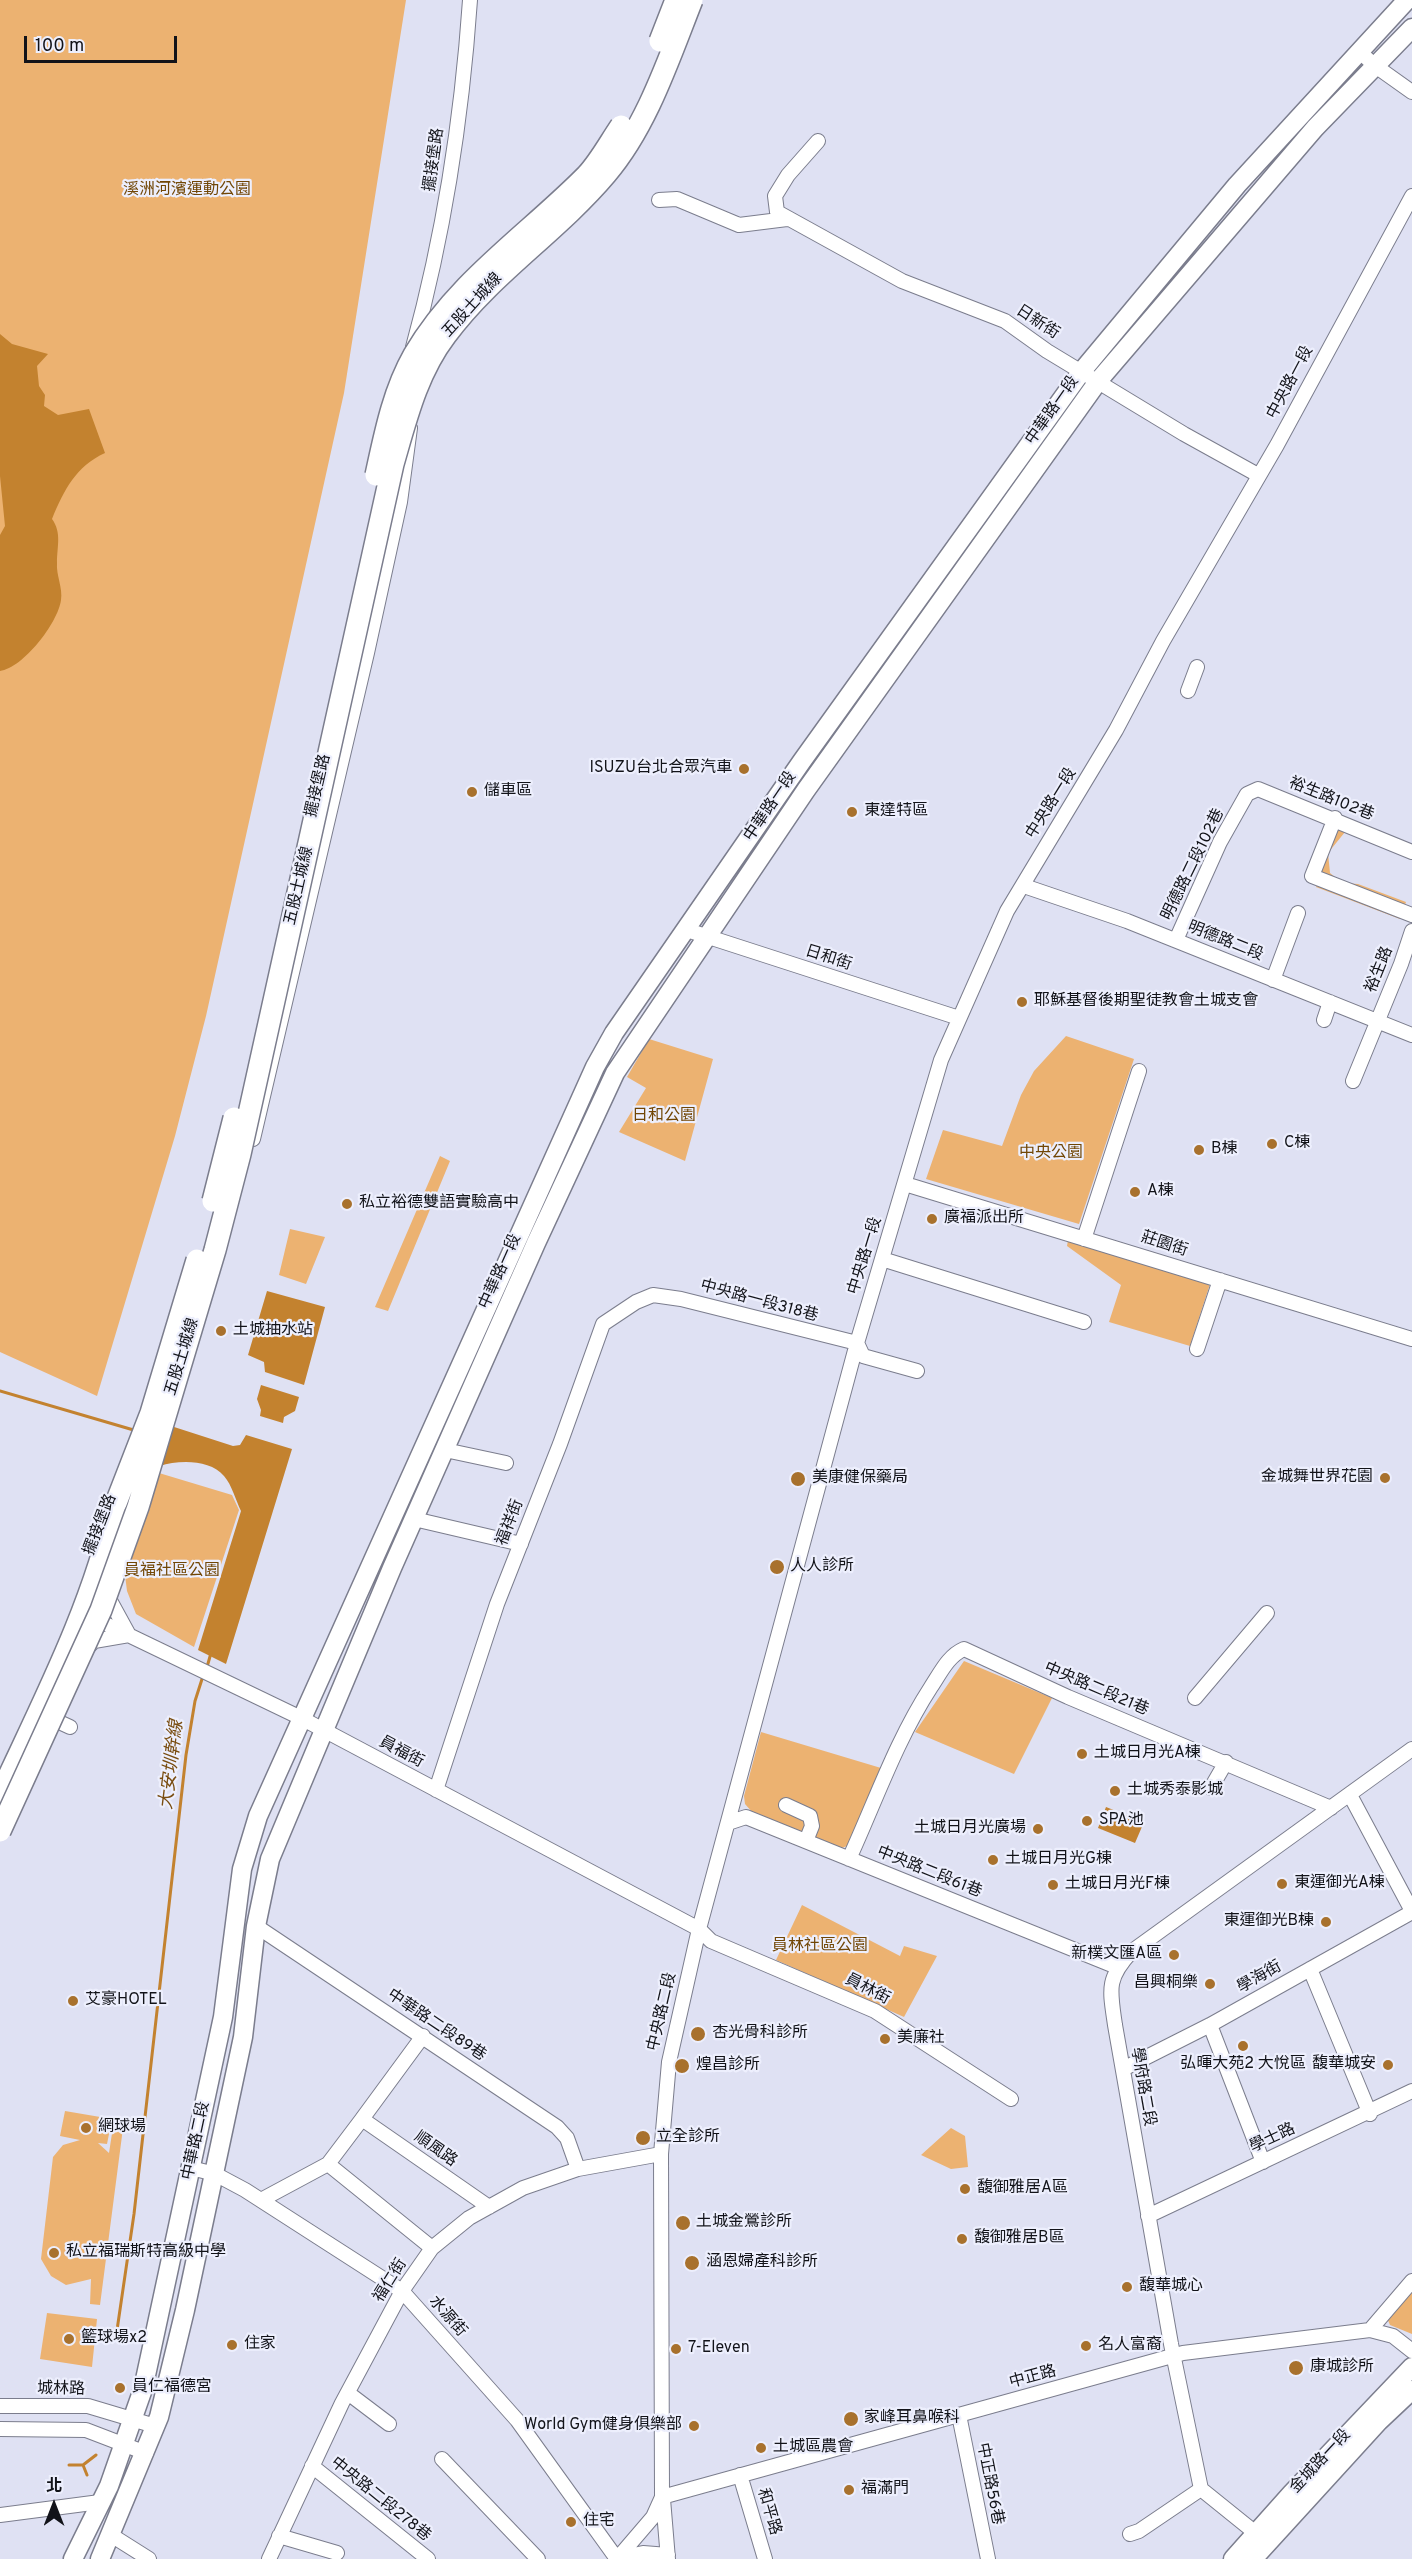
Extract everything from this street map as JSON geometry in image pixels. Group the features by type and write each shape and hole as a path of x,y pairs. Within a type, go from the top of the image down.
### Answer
{"highway":[{"name":"五股土城線","path":"0,1767 37,1689 152,1413 203,1240 240,1093 387,422 398,389 420,346 470,283 589,173 637,104 676,0"},
{"name":"五股土城線","path":"0,1831 101,1610 138,1507 215,1250 240,1154 393,464 414,390 445,336 485,289 571,211 607,173 635,130 662,76 692,0"},
{"path":"82,1617 107,1545 116,1503"},
{"path":"0,1795 82,1617 138,1507"}],"main road":[{"name":"中華路一段","path":"301,1718 595,1067 614,1033 687,930 801,761 1082,371 1172,260 1407,0"},
{"name":"中華路一段","path":"322,1730 414,1519 615,1073 806,790 1099,380 1315,128 1412,28"},
{"name":"中華路二段","path":"73,2559 124,2444 143,2389 223,2017 242,1869 258,1816 301,1718"},
{"name":"中華路二段","path":"100,2559 146,2453 155,2426 185,2310 243,2037 256,1926 270,1859 322,1730"},
{"name":"金城路一段","path":"1253,2559 1262,2538 1412,2367"},
{"name":"金城路一段","path":"1233,2559 1262,2538 1412,2390"}],"street":[{"name":"擺接堡路","path":"0,1803 63,1668 101,1572 155,1426 209,1249 293,891 405,376 420,322 444,211 461,97 470,0"},
{"path":"1359,51 1374,65 1412,92"},
{"path":"787,219 777,212 774,196 788,175 818,141"},
{"name":"中央路一段","path":"822,1474 857,1343 941,1060 1007,911 1024,886 1040,854 1058,830 1116,730 1163,641 1277,445 1412,196"},
{"path":"659,200 677,200 739,225 787,219"},
{"name":"日新街","path":"787,219 902,281 1005,321 1184,434 1258,475"},
{"name":"擺接堡路","path":"209,1249 255,1132 311,895 400,502 408,453 420,322"},
{"path":"1188,691 1197,667"},
{"name":"裕生路102巷","path":"1242,803 1247,794 1258,789 1335,818 1412,852"},
{"name":"明德路二段102巷","path":"1176,940 1220,842 1242,803"},
{"path":"1335,818 1312,876 1412,915"},
{"name":"明德路二段","path":"1024,886 1176,940 1412,1035"},
{"path":"293,891 311,895"},
{"path":"1273,980 1298,913"},
{"name":"日和街","path":"687,930 958,1018"},
{"name":"裕生路","path":"1353,1081 1412,931"},
{"path":"1324,1020 1330,1002"},
{"path":"1084,1239 1139,1071"},
{"name":"莊園街","path":"904,1184 1412,1339"},
{"path":"882,1259 1084,1322"},
{"path":"1197,1349 1220,1280"},
{"name":"中央路一段318巷","path":"653,1295 681,1299 857,1343"},
{"name":"福祥街","path":"436,1790 497,1604 603,1324 636,1302 653,1295"},
{"path":"857,1343 863,1356 917,1371"},
{"path":"445,1450 506,1463"},
{"name":"中央路二段","path":"617,2559 653,2517 662,2497 661,2154 669,2062 699,1929 822,1474"},
{"path":"414,1519 521,1544"},
{"path":"63,1668 94,1641 129,1635 113,1610 101,1572"},
{"path":"1195,1698 1267,1612"},
{"name":"員福街","path":"82,1617 129,1635 301,1718 699,1929"},
{"name":"中央路二段21巷","path":"849,1859 905,1730 955,1653 964,1649 1068,1697 1331,1808"},
{"path":"42,1714 70,1727"},
{"path":"1117,1966 1131,1952 1412,1749"},
{"path":"1211,1788 1226,1762"},
{"path":"1350,1795 1412,1911"},
{"path":"786,1805 810,1816 812,1826 806,1841"},
{"name":"中央路二段61巷","path":"728,1823 746,1817 1117,1966"},
{"name":"學海街","path":"1123,2070 1210,2025 1412,1911"},
{"name":"中華路二段89巷","path":"256,1926 557,2127 567,2138 578,2169"},
{"name":"員林街","path":"699,1929 711,1941 875,2011 1011,2099"},
{"name":"學府路二段","path":"1117,1966 1111,1996 1173,2356 1201,2489"},
{"path":"1310,1969 1370,2114"},
{"path":"1210,2025 1263,2162"},
{"path":"261,2200 328,2164 423,2036"},
{"name":"學士路","path":"1148,2216 1370,2114 1412,2091"},
{"name":"順風路","path":"362,2119 489,2207"},
{"name":"福仁街","path":"269,2559 348,2393 402,2291 432,2248 469,2218 523,2188 578,2169 661,2154"},
{"path":"328,2164 432,2248"},
{"name":"水源街","path":"191,2168 215,2174 261,2200 402,2291 517,2420 617,2559"},
{"path":"1370,2330 1412,2281"},
{"name":"中正路","path":"662,2497 1173,2356 1370,2330 1393,2336 1412,2351"},
{"path":"348,2393 389,2424"},
{"name":"城林路","path":"0,2406 88,2406 155,2426"},
{"name":"中正路56巷","path":"959,2415 988,2559"},
{"path":"0,2429 86,2430 146,2453"},
{"path":"442,2459 538,2559"},
{"name":"中央路二段278巷","path":"312,2466 428,2559"},
{"name":"和平路","path":"740,2475 765,2559"},
{"path":"1130,2534 1201,2489 1262,2538"},
{"path":"617,2559 643,2553 668,2557 662,2497"},
{"path":"0,2515 100,2502"},
{"path":"111,2535 149,2559"},
{"path":"279,2536 337,2553"}],"green space":[{"name":"溪洲河濱運動公園","path":"0,0 406,0 344,393 206,1016 175,1136 97,1396 0,1352"},
{"path":"1326,825 1345,832 1328,853 1330,873 1342,883 1358,884 1406,902 1400,919 1316,887 1321,872 1311,868"},
{"name":"中央公園","path":"1066,1036 1134,1059 1079,1224 926,1179 943,1130 1002,1146 1021,1095 1034,1071"},
{"name":"日和公園","path":"649,1039 713,1059 685,1161 619,1132 646,1088 627,1077"},
{"path":"440,1156 450,1161 388,1311 375,1307"},
{"path":"290,1229 325,1237 306,1284 279,1275"},
{"path":"1068,1240 1210,1284 1190,1346 1109,1322 1121,1285 1067,1246"},
{"name":"員福社區公園","path":"159,1473 232,1495 239,1510 194,1647 136,1614 127,1591 125,1575"},
{"path":"964,1661 1052,1698 1014,1774 915,1732"},
{"path":"761,1732 881,1768 852,1844 842,1848 753,1813 745,1804 744,1796"},
{"name":"員林社區公園","path":"802,1905 900,1956 904,1946 937,1956 904,2017 776,1960"},
{"path":"65,2111 112,2119 107,2144 98,2143 109,2153 113,2127 123,2128 100,2305 90,2304 91,2279 66,2285 51,2276 41,2259 53,2157 63,2145 80,2140 60,2136"},
{"path":"951,2128 965,2136 968,2167 951,2169 921,2155"},
{"path":"1412,2291 1412,2334 1390,2325 1387,2318"},
{"name":"籃球場x2","path":"47,2313 97,2319 92,2367 40,2359"}],"shaded area":[{"path":"0,334 12,344 48,354 37,366 39,386 45,395 44,406 58,415 89,409 105,453 86,465 72,480 52,519 58,535 57,568 61,600 58,610 46,632 29,653 19,662 0,671 0,535 5,526 0,476"},
{"path":"267,1291 325,1307 304,1385 265,1372 264,1362 248,1355"},
{"path":"261,1385 299,1397 295,1411 284,1417 283,1423 260,1416 261,1410 257,1399"},
{"path":"171,1426 233,1446 240,1445 246,1435 292,1449 226,1664 198,1650 241,1511 224,1476 211,1466 184,1462 160,1466"},
{"path":"1106,1807 1144,1822 1135,1843 1098,1828"}],"waterway":[{"name":"大安圳幹線","path":"0,1391 137,1431"},
{"name":"大安圳幹線","path":"207,1667 211,1653"},
{"name":"大安圳幹線","path":"116,2337 134,2214 186,1755 195,1701 203,1676"},
{"name":"大安圳幹線","path":"69,2465 83,2465 96,2455"},
{"path":"83,2465 87,2475"}],"place":[{"name":"ISUZU台北合眾汽車","path":"744,769"},
{"name":"儲車區","path":"472,792"},
{"name":"東達特區","path":"852,812"},
{"name":"耶穌基督後期聖徒教會土城支會","path":"1022,1002"},
{"name":"C棟","path":"1272,1144"},
{"name":"B棟","path":"1199,1150"},
{"name":"A棟","path":"1135,1192"},
{"name":"私立裕德雙語實驗高中","path":"347,1204"},
{"name":"廣福派出所","path":"932,1219"},
{"name":"土城抽水站","path":"221,1331"},
{"name":"金城舞世界花園","path":"1385,1478"},
{"name":"美康健保藥局","path":"798,1479"},
{"name":"人人診所","path":"777,1567"},
{"name":"土城日月光A棟","path":"1082,1754"},
{"name":"土城秀泰影城","path":"1115,1791"},
{"name":"SPA池","path":"1087,1821"},
{"name":"土城日月光廣場","path":"1038,1829"},
{"name":"土城日月光G棟","path":"993,1860"},
{"name":"東運御光A棟","path":"1282,1884"},
{"name":"土城日月光F棟","path":"1053,1885"},
{"name":"東運御光B棟","path":"1326,1922"},
{"name":"新樸文匯A區","path":"1174,1955"},
{"name":"昌興桐樂","path":"1210,1984"},
{"name":"艾豪HOTEL","path":"73,2001"},
{"name":"杏光骨科診所","path":"698,2034"},
{"name":"美廉社","path":"885,2039"},
{"name":"弘暉大苑2 大悅區","path":"1243,2046"},
{"name":"馥華城安","path":"1388,2065"},
{"name":"煌昌診所","path":"682,2066"},
{"name":"網球場","path":"86,2128"},
{"name":"立全診所","path":"643,2138"},
{"name":"馥御雅居A區","path":"965,2189"},
{"name":"土城金鶯診所","path":"683,2223"},
{"name":"馥御雅居B區","path":"962,2239"},
{"name":"私立福瑞斯特高級中學","path":"54,2253"},
{"name":"涵恩婦產科診所","path":"692,2263"},
{"name":"馥華城心","path":"1127,2287"},
{"name":"籃球場x2","path":"69,2339"},
{"name":"住家","path":"232,2345"},
{"name":"名人富裔","path":"1086,2346"},
{"name":"7-Eleven","path":"676,2349"},
{"name":"康城診所","path":"1296,2368"},
{"name":"員仁福德宮","path":"120,2388"},
{"name":"家峰耳鼻喉科","path":"851,2419"},
{"name":"World Gym健身俱樂部","path":"694,2426"},
{"name":"土城區農會","path":"761,2448"},
{"name":"福滿門","path":"849,2490"},
{"name":"住宅","path":"571,2522"}]}
